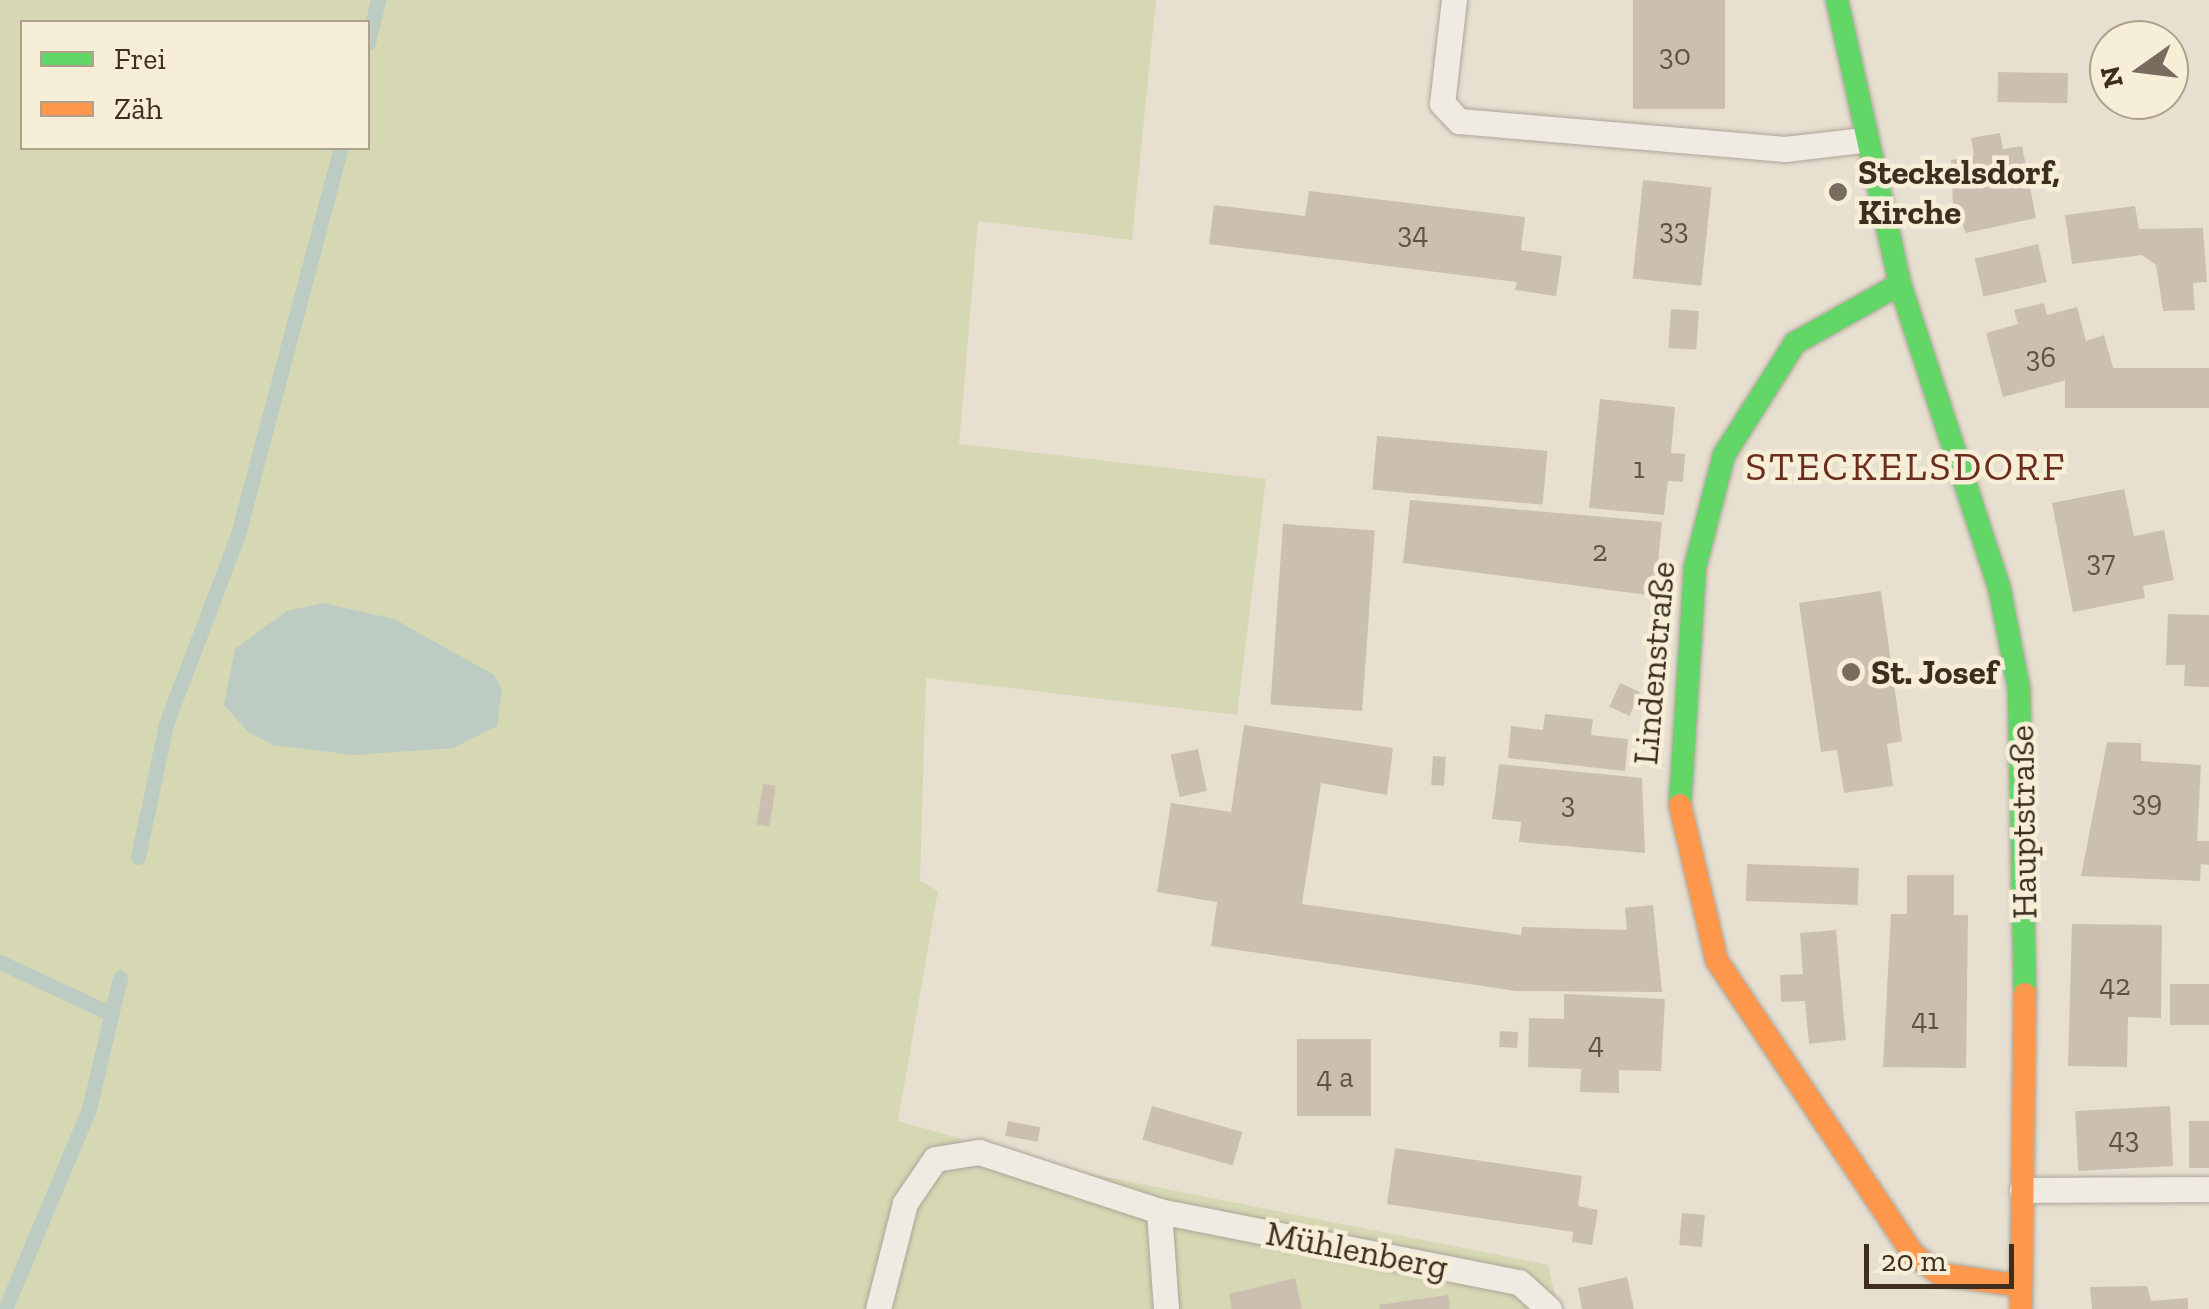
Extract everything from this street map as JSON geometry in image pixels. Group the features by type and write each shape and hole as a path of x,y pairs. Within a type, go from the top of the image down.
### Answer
{"main road":[{"name":"Hauptstraße","path":"1837,0 1863,140 1900,284 1999,586 2019,689 2028,803 2021,1298"},
{"name":"Lindenstraße","path":"1900,284 1795,343 1724,455 1695,566 1676,761 1683,841 1717,961 1914,1255 1940,1274 2021,1298"}],"lane":[{"path":"1454,0 1442,104 1459,121 1785,149 1863,140"},
{"name":"Mühlenberg","path":"878,1309 905,1203 935,1159 979,1152 1159,1211 1520,1282 1548,1306"},
{"path":"2022,1190 2209,1189"},
{"path":"1159,1211 1166,1309"}],"green space":[{"path":"0,0 1156,0 1132,240 978,221 959,444 1266,479 1237,715 926,678 920,881 938,891 898,1121 1076,1171 1548,1265 1558,1309 0,1309"}],"shaded area":[{"path":"323,603 394,619 494,675 502,689 497,726 453,748 354,755 273,745 248,732 224,705 235,649 287,611"}],"building":[{"path":"1633,0 1725,0 1725,109 1633,109"},
{"path":"1998,72 2068,73 2067,103 1997,102"},
{"path":"2000,133 2003,149 2022,146 2036,218 1966,233 1953,203 1951,160 1974,155 1971,138"},
{"path":"1643,180 1712,187 1701,286 1633,278"},
{"path":"1309,191 1525,217 1521,250 1562,256 1556,296 1515,290 1517,282 1209,244 1214,205 1305,216"},
{"path":"2135,206 2139,229 2203,228 2207,282 2193,283 2195,310 2163,311 2156,265 2142,255 2072,264 2065,215"},
{"path":"2038,244 2047,282 1983,297 1975,259"},
{"path":"2044,303 2047,315 2077,307 2086,341 2104,335 2113,368 2003,397 1986,333 2018,324 2014,310"},
{"path":"1671,309 1699,311 1696,350 1668,348"},
{"path":"2065,368 2209,368 2209,408 2065,408"},
{"path":"1600,399 1675,407 1671,453 1685,454 1683,482 1668,481 1664,515 1589,508"},
{"path":"1377,436 1547,451 1543,505 1372,490"},
{"path":"2124,489 2134,536 2164,530 2174,580 2143,586 2145,598 2073,612 2052,503"},
{"path":"1410,500 1662,522 1655,596 1403,563"},
{"path":"1283,524 1375,530 1362,711 1270,705"},
{"name":"St. Josef","path":"1881,591 1902,741 1887,744 1893,786 1844,793 1837,750 1821,752 1799,603"},
{"path":"2168,614 2209,615 2209,687 2184,686 2185,665 2166,665"},
{"path":"1620,683 1640,692 1630,716 1609,707"},
{"path":"1545,714 1593,719 1591,735 1628,739 1625,771 1508,758 1511,726 1543,730"},
{"path":"1244,725 1393,748 1387,795 1321,783 1302,904 1521,935 1522,927 1627,930 1625,908 1653,905 1662,992 1516,991 1211,946 1217,902 1157,892 1171,803 1231,812"},
{"path":"2107,742 2141,743 2141,761 2201,765 2197,841 2209,841 2209,865 2201,864 2200,881 2081,876"},
{"path":"1198,749 1207,791 1180,797 1171,755"},
{"path":"1433,756 1446,757 1444,786 1431,785"},
{"path":"1499,764 1642,778 1645,853 1519,842 1521,822 1492,819"},
{"path":"763,784 776,786 769,827 757,824"},
{"path":"1747,864 1859,868 1858,905 1746,901"},
{"path":"1907,875 1954,875 1954,915 1968,915 1966,1068 1883,1067 1891,914 1907,914"},
{"path":"2072,924 2162,925 2161,1018 2128,1017 2127,1067 2068,1066"},
{"path":"1836,930 1846,1040 1809,1044 1805,1001 1781,1002 1780,975 1803,974 1800,933"},
{"path":"2170,984 2209,984 2209,1025 2170,1025"},
{"path":"1564,994 1665,999 1661,1071 1619,1070 1619,1093 1580,1092 1581,1069 1528,1067 1529,1018 1564,1019"},
{"path":"1500,1031 1518,1032 1517,1048 1499,1047"},
{"path":"1297,1039 1371,1039 1371,1116 1297,1116"},
{"path":"1152,1106 1242,1132 1233,1166 1142,1140"},
{"path":"2170,1106 2173,1166 2078,1171 2075,1111"},
{"path":"1008,1121 1040,1127 1038,1142 1005,1136"},
{"path":"2189,1121 2209,1121 2209,1168 2189,1168"},
{"path":"1395,1148 1582,1176 1578,1206 1598,1210 1592,1245 1572,1242 1573,1232 1387,1204"},
{"path":"1682,1213 1705,1215 1702,1247 1679,1245"},
{"path":"1627,1277 1634,1309 1582,1309 1578,1288"},
{"path":"1295,1278 1302,1309 1232,1309 1229,1294"},
{"path":"2147,1286 2151,1301 2188,1298 2188,1309 2092,1309 2090,1287"},
{"path":"1448,1295 1450,1309 1380,1309 1379,1305"}],"waterway":[{"path":"370,34 378,0"},
{"path":"138,857 166,724 238,534 340,150"},
{"path":"0,962 107,1012"},
{"path":"5,1309 89,1109 120,978"}],"traffic: fast":[{"path":"1837,0 1900,284 1999,586 2019,689 2025,994"},
{"path":"1680,805 1695,567 1724,455 1795,343 1900,284"}],"traffic: slow":[{"path":"1680,805 1717,961 1914,1255 1940,1274 2021,1286"},
{"path":"2021,1309 2025,994"}],"place":[{"name":"Steckelsdorf, Kirche","path":"1838,192"},
{"name":"St. Josef","path":"1851,672"}],"district":[{"name":"STECKELSDORF","path":"1906,466"}]}
